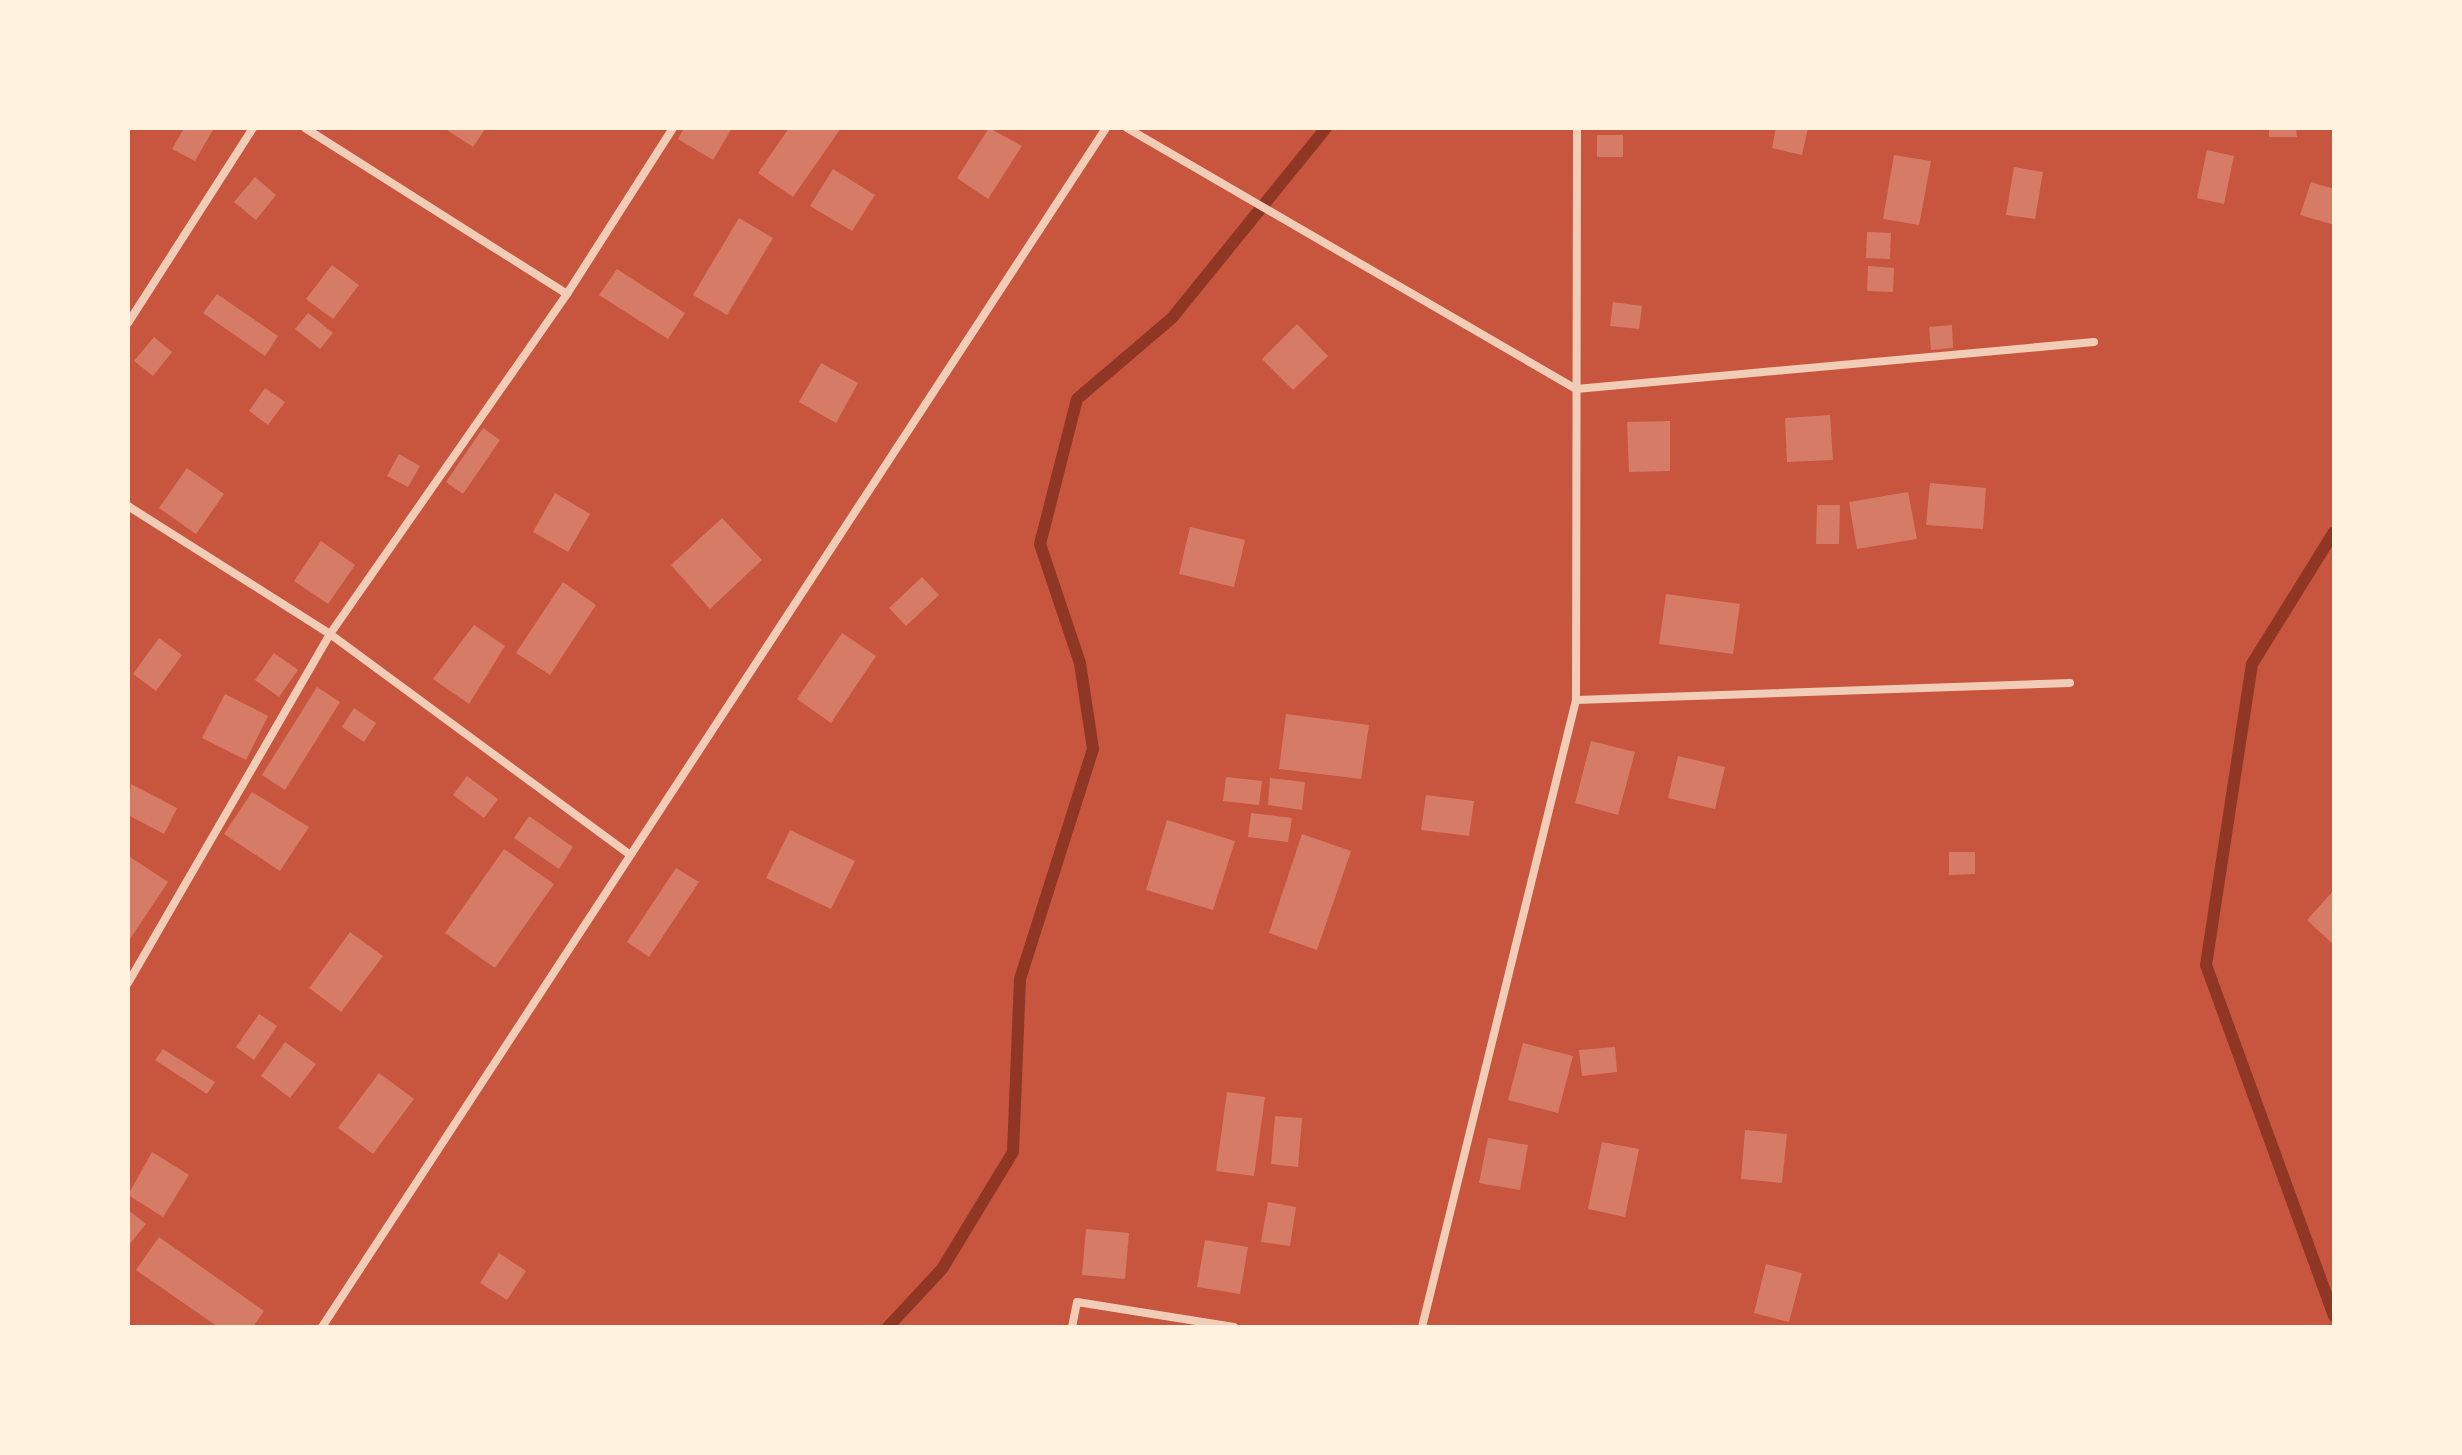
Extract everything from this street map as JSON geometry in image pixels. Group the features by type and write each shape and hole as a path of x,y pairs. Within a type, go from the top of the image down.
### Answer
{"street":[{"path":"128,323 253,128"},
{"path":"305,128 567,294"},
{"path":"128,983 330,634 567,294 673,128"},
{"path":"322,1327 1106,128"},
{"path":"1127,128 1576,389 2094,342"},
{"path":"1422,1327 1576,700 1577,128"},
{"path":"128,506 330,634 629,854"},
{"path":"1576,700 2070,683"},
{"path":"1072,1327 1077,1302 1234,1327"}],"building":[{"path":"184,128 214,128 195,161 172,149"},
{"path":"444,128 486,128 473,147"},
{"path":"684,128 732,128 713,160 678,139"},
{"path":"789,128 841,128 793,197 758,173"},
{"path":"989,128 1022,146 988,199 957,178"},
{"path":"1776,128 1808,128 1802,155 1772,148"},
{"path":"2269,128 2296,128 2297,137 2269,137"},
{"path":"1597,135 1623,135 1623,157 1597,157"},
{"path":"2207,150 2234,156 2224,204 2197,198"},
{"path":"1894,155 1931,161 1919,225 1883,219"},
{"path":"2014,167 2043,172 2035,219 2006,215"},
{"path":"833,169 875,195 852,231 810,206"},
{"path":"255,177 276,195 256,220 234,202"},
{"path":"2311,182 2334,189 2334,225 2300,215"},
{"path":"739,218 773,238 727,315 693,295"},
{"path":"1867,232 1891,233 1890,259 1866,258"},
{"path":"332,265 359,285 333,319 306,299"},
{"path":"1868,266 1894,268 1893,292 1867,291"},
{"path":"617,269 685,313 668,339 599,295"},
{"path":"217,294 278,336 265,356 203,313"},
{"path":"1613,302 1642,306 1639,329 1610,326"},
{"path":"308,313 333,333 320,349 295,329"},
{"path":"1297,324 1328,356 1293,390 1262,359"},
{"path":"1952,325 1953,348 1931,350 1929,327"},
{"path":"154,337 172,352 153,376 134,361"},
{"path":"821,363 858,383 836,423 799,402"},
{"path":"265,388 285,402 268,425 249,411"},
{"path":"1830,415 1833,460 1787,462 1785,418"},
{"path":"1670,421 1670,471 1629,472 1627,422"},
{"path":"483,428 500,440 463,494 446,482"},
{"path":"399,454 420,466 408,487 387,476"},
{"path":"187,468 224,494 196,534 159,508"},
{"path":"1930,483 1986,488 1983,529 1926,525"},
{"path":"1908,492 1917,539 1857,549 1849,502"},
{"path":"555,493 590,514 568,552 533,532"},
{"path":"1817,505 1840,505 1839,544 1816,544"},
{"path":"722,518 762,560 710,609 671,565"},
{"path":"1190,527 1245,540 1234,587 1179,574"},
{"path":"321,541 355,565 328,604 294,581"},
{"path":"922,577 939,595 906,626 889,608"},
{"path":"563,582 596,605 550,675 516,653"},
{"path":"1666,594 1740,604 1733,654 1659,644"},
{"path":"474,625 505,646 469,704 433,679"},
{"path":"842,633 876,656 831,723 797,699"},
{"path":"159,638 182,655 156,691 133,674"},
{"path":"274,653 298,670 279,697 255,680"},
{"path":"317,687 340,702 285,790 262,775"},
{"path":"225,694 268,716 246,760 202,738"},
{"path":"354,708 376,723 364,742 342,727"},
{"path":"1286,714 1369,725 1361,779 1279,769"},
{"path":"1591,741 1635,752 1618,815 1575,803"},
{"path":"1678,756 1725,767 1715,809 1668,798"},
{"path":"467,776 498,799 484,818 453,795"},
{"path":"1226,777 1262,781 1259,805 1223,801"},
{"path":"1270,778 1305,782 1302,810 1268,805"},
{"path":"131,784 177,808 164,834 128,815"},
{"path":"252,792 309,827 280,871 224,834"},
{"path":"1426,795 1474,801 1469,836 1421,830"},
{"path":"1251,813 1292,818 1288,842 1248,837"},
{"path":"529,816 573,847 559,869 514,838"},
{"path":"1167,820 1235,841 1213,910 1146,890"},
{"path":"790,830 855,861 831,909 766,878"},
{"path":"1302,834 1351,851 1317,950 1269,933"},
{"path":"504,849 554,884 495,968 445,933"},
{"path":"1949,852 1975,852 1975,874 1949,875"},
{"path":"130,857 168,882 128,942 128,860"},
{"path":"676,868 699,882 649,957 627,942"},
{"path":"2334,890 2334,945 2307,920"},
{"path":"350,932 383,956 341,1012 309,988"},
{"path":"259,1014 277,1026 254,1060 236,1047"},
{"path":"285,1042 316,1064 290,1098 261,1076"},
{"path":"1523,1043 1573,1056 1558,1113 1508,1100"},
{"path":"1615,1047 1617,1072 1582,1076 1579,1050"},
{"path":"163,1049 215,1082 207,1094 155,1060"},
{"path":"379,1073 414,1099 373,1154 338,1128"},
{"path":"1227,1092 1265,1097 1254,1176 1216,1171"},
{"path":"1275,1116 1302,1118 1298,1167 1271,1164"},
{"path":"1745,1130 1787,1134 1782,1183 1741,1179"},
{"path":"1488,1138 1528,1145 1520,1190 1479,1183"},
{"path":"1602,1142 1639,1149 1625,1217 1588,1209"},
{"path":"152,1152 189,1175 163,1217 128,1195"},
{"path":"1268,1202 1296,1207 1290,1246 1261,1242"},
{"path":"128,1210 146,1224 128,1246"},
{"path":"1086,1229 1129,1233 1125,1279 1082,1275"},
{"path":"159,1237 264,1311 253,1327 218,1327 136,1270"},
{"path":"1205,1240 1248,1247 1240,1294 1197,1287"},
{"path":"499,1253 526,1271 507,1300 480,1283"},
{"path":"1766,1264 1802,1273 1789,1322 1754,1313"}],"waterway":[{"path":"888,1327 942,1269 1013,1152 1020,979 1093,749 1080,663 1040,544 1077,399 1172,318 1326,128"},
{"path":"2334,532 2252,664 2206,965 2334,1316"}]}
